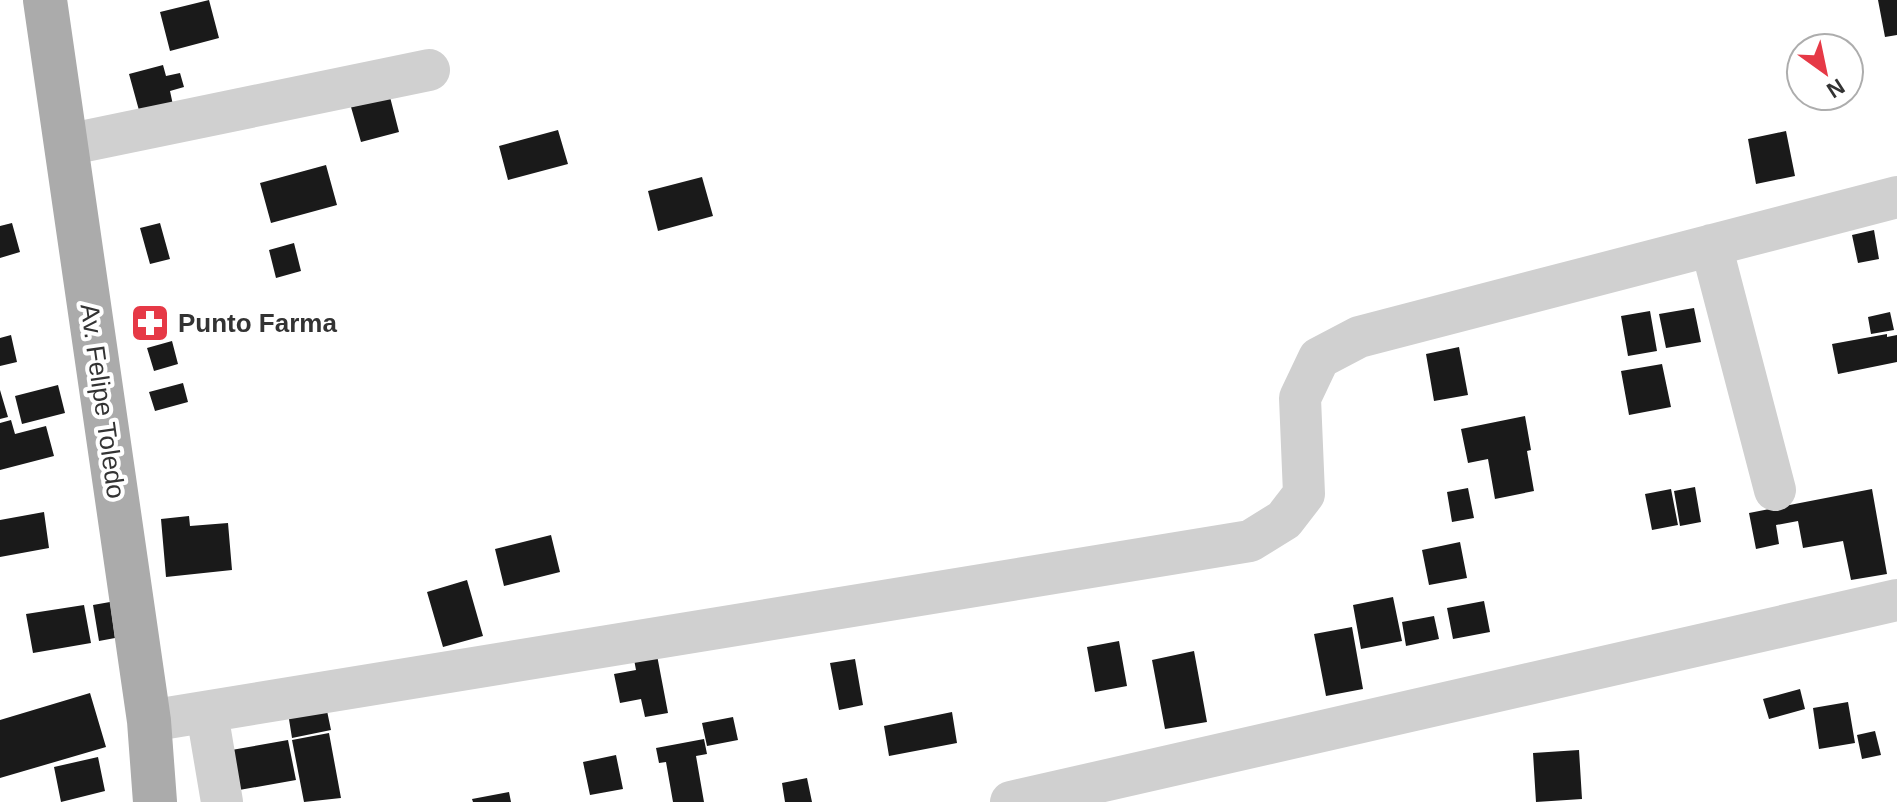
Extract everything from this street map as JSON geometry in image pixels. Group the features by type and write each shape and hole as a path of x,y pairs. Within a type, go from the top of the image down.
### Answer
{"main road":[{"name":"Av. Felipe Toledo","path":"45,0 149,721 155,802"}],"street":[{"path":"66,145 429,70"},
{"path":"149,721 1250,541 1284,520 1304,494 1300,398 1319,358 1359,337 1897,197"},
{"path":"1711,245 1775,490"},
{"path":"1011,802 1897,600"},
{"path":"207,713 222,802"}],"building":[{"path":"209,0 219,38 170,51 160,12"},
{"path":"1878,0 1897,0 1897,35 1885,37"},
{"path":"163,65 166,76 180,73 184,87 170,91 173,105 140,114 129,74"},
{"path":"390,97 399,132 361,142 351,107"},
{"path":"558,130 568,164 508,180 499,146"},
{"path":"1786,131 1795,176 1756,184 1748,139"},
{"path":"326,165 337,205 271,223 260,183"},
{"path":"702,177 713,216 658,231 648,191"},
{"path":"12,223 20,252 0,258 0,226"},
{"path":"160,223 170,259 150,264 140,228"},
{"path":"1874,230 1879,259 1858,263 1852,235"},
{"path":"294,243 301,271 276,278 269,250"},
{"path":"1694,308 1701,342 1666,348 1659,314"},
{"path":"1650,311 1657,351 1628,356 1621,316"},
{"path":"1890,312 1894,330 1871,334 1868,317"},
{"path":"1887,334 1887,337 1897,335 1897,362 1838,374 1832,344"},
{"path":"11,335 17,362 0,366 0,338"},
{"path":"172,341 178,364 154,371 147,348"},
{"path":"1459,347 1468,395 1434,401 1426,354"},
{"path":"1662,364 1671,407 1629,415 1621,371"},
{"path":"183,383 188,402 155,411 149,392"},
{"path":"58,385 65,413 22,424 15,396"},
{"path":"0,390 8,417 0,419"},
{"path":"1525,416 1534,491 1495,499 1488,459 1468,463 1461,429"},
{"path":"11,420 15,434 46,426 54,456 0,470 0,423"},
{"path":"1695,487 1701,522 1680,526 1674,491"},
{"path":"1468,488 1474,518 1452,522 1447,492"},
{"path":"1671,489 1678,525 1652,530 1645,494"},
{"path":"1872,489 1887,574 1851,580 1843,541 1803,548 1798,521 1776,525 1779,544 1756,549 1749,513"},
{"path":"44,512 49,548 0,557 0,520"},
{"path":"189,516 190,526 228,523 232,570 166,577 161,519"},
{"path":"551,535 560,572 504,586 495,549"},
{"path":"1460,542 1467,578 1429,585 1422,550"},
{"path":"467,580 483,636 443,647 427,592"},
{"path":"1393,597 1402,641 1361,649 1353,605"},
{"path":"1484,601 1490,632 1453,639 1447,608"},
{"path":"110,602 115,638 99,641 93,605"},
{"path":"84,605 91,643 33,653 26,614"},
{"path":"1434,616 1439,639 1406,646 1402,622"},
{"path":"1352,627 1363,689 1326,696 1314,634"},
{"path":"1119,641 1127,686 1095,692 1087,647"},
{"path":"656,650 668,713 645,717 641,699 620,703 614,674 636,670 633,654"},
{"path":"1194,651 1207,722 1165,729 1152,660"},
{"path":"855,659 863,705 839,710 830,663"},
{"path":"1800,689 1805,709 1769,719 1763,699"},
{"path":"90,693 106,747 0,778 0,720"},
{"path":"1848,702 1855,743 1819,749 1813,708"},
{"path":"326,706 331,730 292,738 288,713"},
{"path":"952,712 957,743 889,756 884,726"},
{"path":"733,717 738,740 707,746 702,723"},
{"path":"1875,731 1881,755 1862,759 1857,735"},
{"path":"329,733 341,798 304,802 292,740"},
{"path":"704,739 707,754 696,756 704,802 673,802 666,762 659,763 656,748"},
{"path":"288,740 296,780 228,792 220,752"},
{"path":"1579,750 1582,799 1536,802 1533,753"},
{"path":"616,755 623,789 590,795 583,762"},
{"path":"98,757 105,791 61,802 54,767"},
{"path":"807,778 812,802 785,802 782,783"},
{"path":"509,792 511,802 473,802 472,799"}],"place":[{"name":"Punto Farma","path":"150,323"}]}
